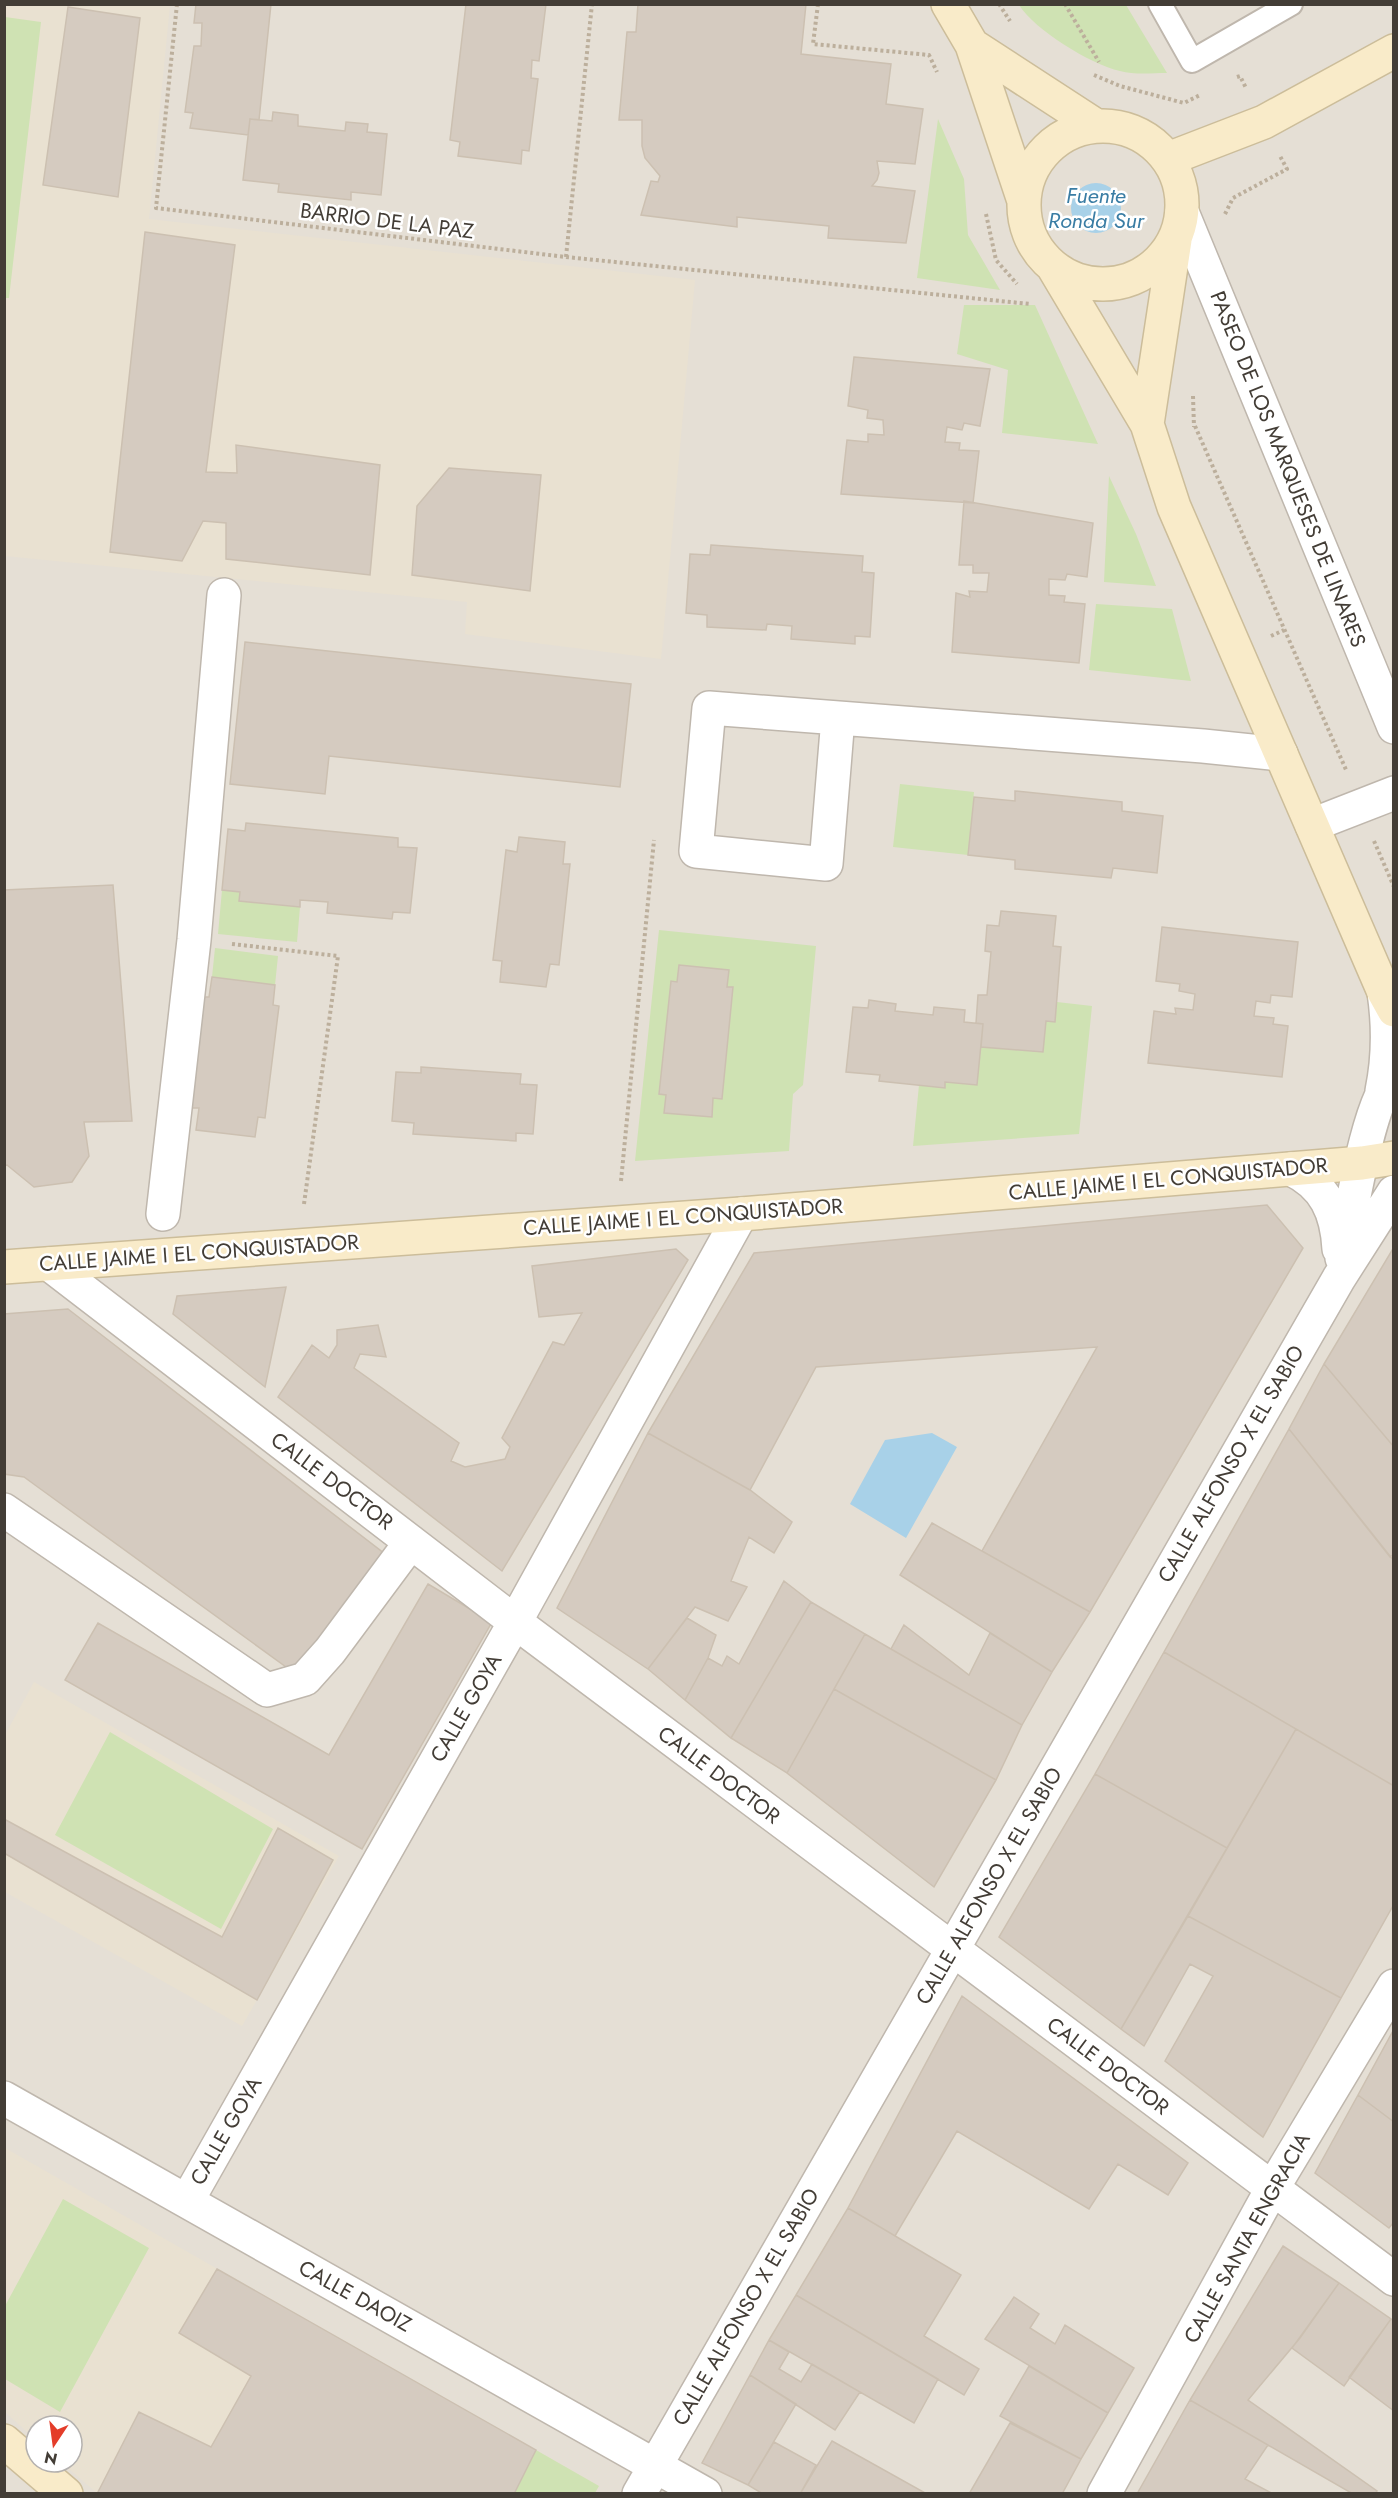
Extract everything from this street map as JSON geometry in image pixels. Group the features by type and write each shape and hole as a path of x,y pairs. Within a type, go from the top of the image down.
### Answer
{"street":[{"path":"948,4 972,45 1023,198 1025,225 1036,249 1054,268 1147,424 1174,507 1388,1001 1388,1060 1379,1138 1394,1147"},
{"path":"972,45 1095,125"},
{"path":"1168,159 1264,122 1394,51"},
{"path":"1023,198 1030,171 1046,148 1068,133 1095,125 1123,128 1148,140 1168,159 1177,175 1182,194 1179,225 1147,424"},
{"path":"1054,268 1075,279 1098,285 1122,282 1144,274 1162,258 1179,225"},
{"name":"PASEO DE LOS MARQUESES DE LINARES","path":"1179,225 1394,727"},
{"path":"163,1214 194,940 224,595"},
{"path":"838,718 826,864 696,851 709,708 838,718 1281,754"},
{"path":"1312,825 1394,793"},
{"path":"1339,1278 1362,1163 1383,1096"},
{"name":"CALLE JAIME I EL CONQUISTADOR","path":"4,1267 741,1214 1362,1163 1394,1158"},
{"path":"1291,1169 1315,1184 1331,1210 1338,1229 1339,1278"},
{"path":"1339,1278 1394,1192"},
{"name":"CALLE GOYA","path":"187,2201 515,1622 741,1214"},
{"name":"CALLE DOCTOR","path":"49,1264 515,1622 1394,2279"},
{"name":"CALLE ALFONSO X EL SABIO","path":"639,2493 1339,1278"},
{"path":"4,1510 267,1690 305,1679 330,1651 411,1542"},
{"name":"CALLE SANTA ENGRACIA","path":"1104,2493 1272,2189 1394,1986"},
{"name":"CALLE DAOIZ","path":"4,2098 705,2493"},
{"path":"4,2441 66,2493"}],"lane":[{"path":"1160,4 1192,61 1291,4"}],"path":[{"name":"BARRIO DE LA PAZ","path":"177,4 156,208 566,257"},
{"path":"592,4 566,257 1035,305 1027,296"},
{"path":"818,4 813,44 929,55 939,76"},
{"path":"1065,4 1099,62"},
{"path":"985,207 996,260 1019,287"},
{"path":"1195,426 1362,805"},
{"path":"1384,835 1374,839 1394,887"},
{"path":"621,1181 654,840"},
{"path":"194,940 338,956 304,1204"}],"shaded area":[{"path":"4,5 170,5 149,219 695,280 661,659 465,634 467,602 5,556"},
{"path":"5,5 1393,5 1393,2493 5,2494"},
{"path":"34,1682 339,1856 242,2026 5,1892 5,1735"},
{"path":"5,2148 599,2486 595,2494 97,2493 75,2474 84,2474 84,2414 24,2414 24,2429 5,2412"}],"green space":[{"path":"1019,5 1126,5 1167,73 1125,72 1094,61 1050,35 1037,25"},
{"path":"5,17 41,22 9,298 4,298"},
{"path":"938,119 964,179 968,235 1000,290 917,278"},
{"path":"964,305 1035,305 1098,444 1002,433 1008,370 957,354"},
{"path":"1109,476 1136,534 1156,586 1104,582"},
{"path":"1096,604 1172,609 1191,681 1089,670"},
{"path":"900,784 974,792 968,855 893,847"},
{"path":"222,890 240,892 239,901 300,907 297,942 218,934"},
{"path":"659,930 816,946 803,1085 793,1094 789,1151 635,1161"},
{"path":"215,948 278,956 275,985 212,977"},
{"path":"1057,1002 1092,1006 1079,1134 913,1146 919,1085 944,1088 945,1082 981,1047 1043,1052 1046,1021 1055,1022"},
{"path":"110,1732 273,1829 221,1929 55,1835"},
{"path":"63,2199 149,2248 60,2412 5,2379 5,2306"},
{"path":"536,2450 599,2486 595,2493 514,2494"}],"water":[{"name":"Fuente Ronda Sur","path":"1091,183 1101,183 1114,190 1121,203 1121,213 1114,226 1101,233 1091,233 1082,229 1075,222 1071,213 1071,203 1075,194 1082,187"},
{"path":"932,1433 957,1447 906,1538 850,1504 885,1440"}],"building":[{"path":"196,4 271,4 259,120 250,119 248,135 190,128 193,113 185,112 194,46 201,46 202,23 194,23"},
{"path":"466,4 546,4 539,61 532,60 531,78 538,79 529,151 522,150 521,164 458,156 460,142 450,140"},
{"path":"638,4 806,4 801,54 891,64 886,104 923,109 915,164 877,161 879,173 872,186 915,191 906,243 828,238 829,226 737,217 737,227 641,215 651,181 658,182 660,176 645,158 642,146 642,120 619,120 627,32 636,32"},
{"path":"68,7 140,18 118,197 43,185"},
{"path":"273,112 298,115 298,126 345,131 346,122 368,124 367,132 387,134 381,195 351,192 351,200 278,192 279,184 243,180 250,119 272,121"},
{"path":"145,232 235,245 206,472 237,473 236,445 380,465 370,575 226,559 226,523 203,521 182,561 110,552"},
{"path":"854,357 990,369 980,426 964,423 962,430 947,427 945,442 960,443 959,450 979,451 973,503 841,494 847,440 868,442 868,434 884,435 883,420 867,418 868,410 848,406"},
{"path":"449,468 541,475 530,591 412,575 417,506"},
{"path":"964,501 1093,523 1087,577 1067,574 1065,580 1049,579 1049,595 1065,596 1064,602 1085,604 1079,663 952,652 956,593 970,597 969,591 987,592 989,573 973,573 973,565 959,565"},
{"path":"711,545 863,556 862,572 874,573 870,637 855,636 855,644 791,639 792,626 767,624 766,630 707,627 707,615 686,613 690,554 710,555"},
{"path":"245,642 631,684 620,787 329,756 325,794 230,784"},
{"path":"1015,791 1122,802 1122,811 1163,816 1157,873 1113,868 1111,878 1015,869 1015,860 968,855 974,797 1015,801"},
{"path":"246,823 398,838 398,847 417,848 410,913 393,912 392,919 327,913 328,902 300,900 300,907 239,901 240,892 222,890 228,829 245,831"},
{"path":"519,837 565,842 563,864 570,864 559,965 550,964 546,987 500,982 502,961 493,960 506,850 517,852"},
{"path":"113,885 132,1121 84,1122 89,1156 72,1182 34,1187 7,1165 4,1166 4,890"},
{"path":"1001,911 1056,916 1053,946 1061,947 1055,1022 1046,1021 1043,1052 981,1047 983,1024 976,1023 978,995 987,995 991,952 985,951 987,925 999,926"},
{"path":"1162,927 1298,942 1292,997 1271,995 1270,1003 1256,1001 1254,1016 1274,1018 1273,1024 1288,1026 1282,1077 1148,1063 1154,1011 1176,1014 1175,1008 1193,1010 1195,994 1179,991 1180,984 1156,981"},
{"path":"679,965 729,970 727,987 733,987 722,1099 713,1098 712,1117 664,1113 666,1095 659,1094 671,981 677,982"},
{"path":"212,977 275,985 273,1005 279,1006 265,1118 258,1117 255,1137 196,1130 199,1108 191,1108 204,997 209,997"},
{"path":"869,1000 896,1004 895,1011 933,1015 934,1007 965,1010 964,1022 983,1024 977,1085 945,1082 945,1088 879,1081 880,1075 846,1072 853,1007 868,1008"},
{"path":"421,1067 521,1074 520,1084 537,1085 533,1134 516,1133 516,1141 413,1134 414,1123 392,1121 396,1072 421,1073"},
{"path":"1267,1205 1303,1248 1090,1612 982,1551 1097,1347 816,1367 750,1490 648,1433 754,1253"},
{"path":"1394,1247 1394,1447 1324,1364"},
{"path":"676,1249 688,1260 502,1571 278,1397 312,1345 329,1358 337,1345 337,1330 378,1325 386,1357 360,1354 354,1368 459,1443 451,1461 465,1467 505,1459 510,1447 502,1438 553,1342 564,1345 582,1313 539,1317 532,1266"},
{"path":"286,1287 265,1387 173,1314 177,1296"},
{"path":"68,1309 385,1554 293,1672 24,1477 4,1474 4,1314"},
{"path":"1324,1364 1394,1447 1394,1554 1390,1557 1289,1429"},
{"path":"1289,1429 1394,1561 1394,1786 1164,1652"},
{"path":"648,1433 750,1490 792,1522 774,1553 749,1537 731,1581 747,1587 728,1621 695,1607 648,1669 557,1608"},
{"path":"932,1523 1090,1612 1052,1672 900,1575"},
{"path":"784,1581 811,1602 731,1738 685,1700 708,1658 722,1666 727,1656 739,1664"},
{"path":"428,1584 492,1622 362,1849 65,1680 98,1623 329,1755"},
{"path":"811,1602 865,1634 787,1773 731,1738"},
{"path":"687,1618 716,1635 708,1658 685,1700 648,1669"},
{"path":"904,1625 969,1675 990,1633 1052,1672 1022,1725 891,1649"},
{"path":"865,1634 1022,1725 996,1780 834,1689"},
{"path":"1164,1652 1296,1729 1227,1848 1095,1774"},
{"path":"834,1689 996,1780 934,1887 787,1773"},
{"path":"1296,1729 1394,1786 1394,1904 1341,1998 1188,1916"},
{"path":"1095,1774 1227,1848 1121,2029 999,1937"},
{"path":"4,1819 222,1937 278,1828 333,1860 257,2000 4,1853"},
{"path":"1188,1916 1341,1998 1263,2137 1165,2061 1213,1976 1190,1964 1144,2046 1121,2029"},
{"path":"962,1996 1188,2163 1168,2195 1118,2164 1089,2209 957,2131 895,2236 848,2208"},
{"path":"1394,2029 1394,2122 1358,2095"},
{"path":"1358,2095 1394,2122 1394,2222 1389,2228 1315,2173"},
{"path":"848,2208 961,2275 924,2336 979,2369 964,2395 796,2295"},
{"path":"1283,2246 1339,2283 1300,2338 1248,2400 1377,2491 1375,2494 1353,2494 1190,2400"},
{"path":"217,2269 536,2450 514,2494 97,2494 139,2412 211,2447 251,2376 179,2333"},
{"path":"1339,2283 1391,2319 1344,2386 1292,2348"},
{"path":"796,2295 938,2379 914,2423 769,2340"},
{"path":"1014,2297 1039,2314 1030,2328 1055,2344 1065,2325 1134,2368 1108,2413 985,2339"},
{"path":"1391,2319 1394,2321 1394,2411 1349,2377"},
{"path":"769,2340 789,2352 779,2369 801,2382 812,2364 860,2392 835,2430 750,2375"},
{"path":"1029,2366 1108,2413 1081,2459 1000,2416"},
{"path":"750,2375 796,2404 748,2485 702,2463"},
{"path":"1190,2400 1268,2445 1245,2479 1273,2494 1137,2494"},
{"path":"1010,2423 1081,2459 1062,2494 969,2494"},
{"path":"832,2441 927,2494 800,2494"},
{"path":"774,2442 816,2465 800,2494 763,2494 748,2485"}]}
